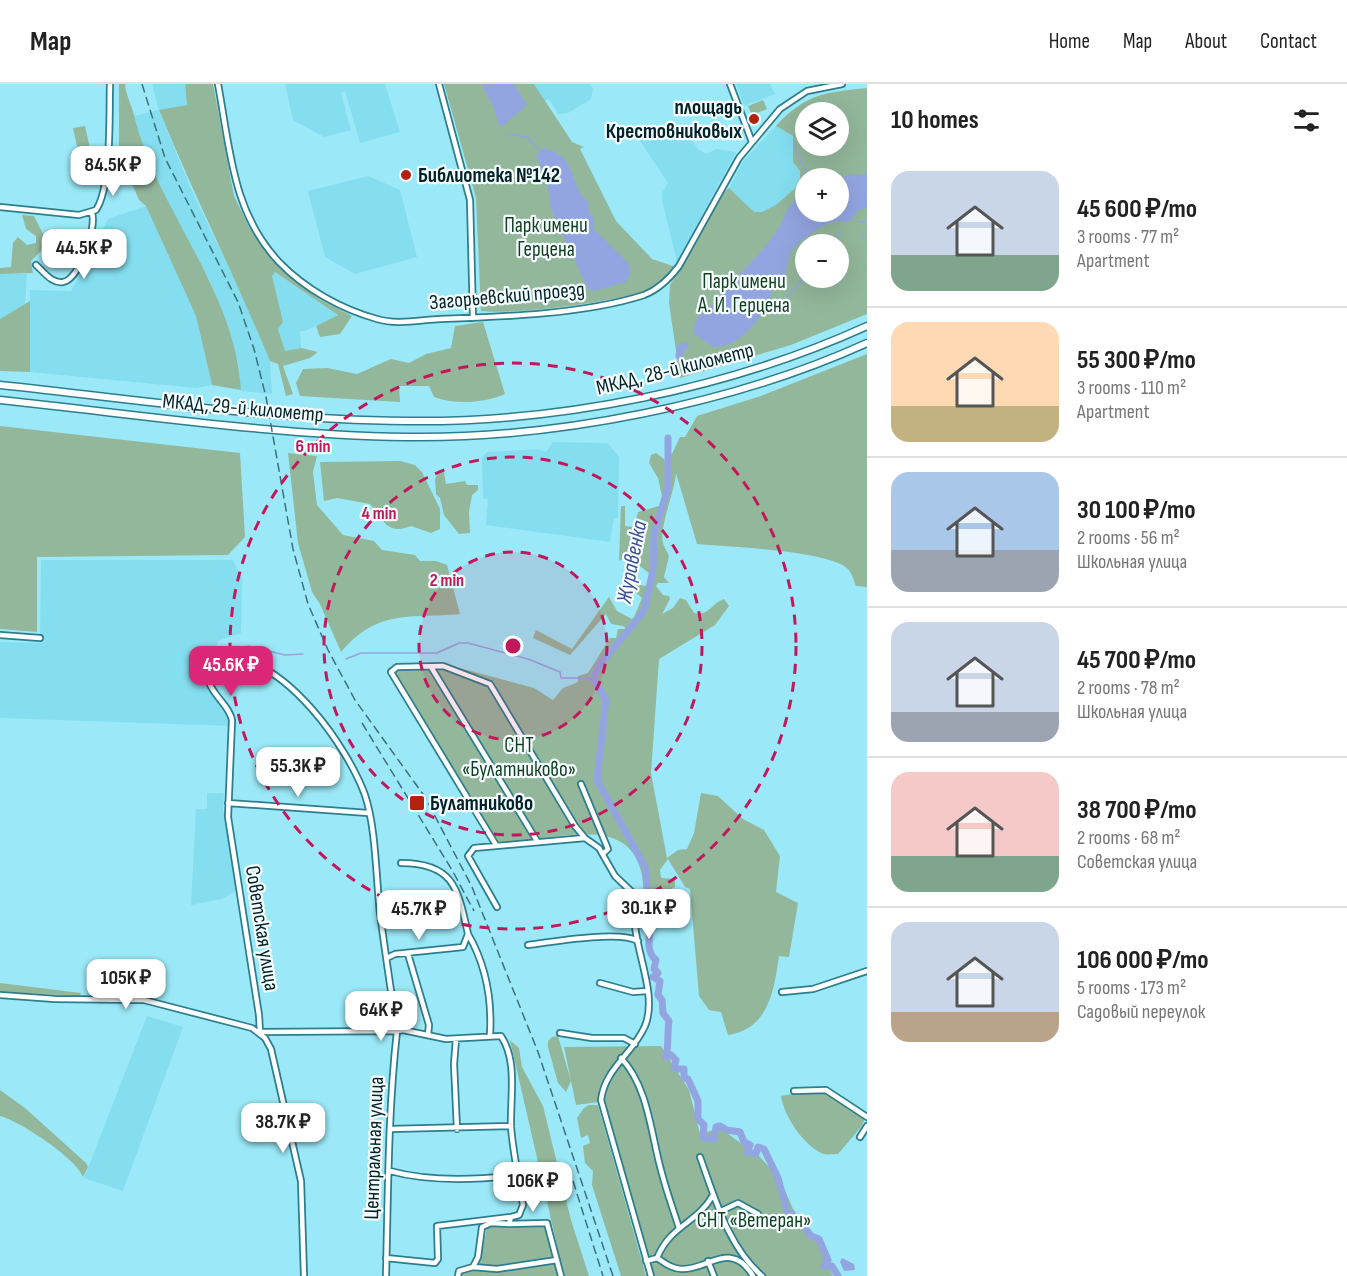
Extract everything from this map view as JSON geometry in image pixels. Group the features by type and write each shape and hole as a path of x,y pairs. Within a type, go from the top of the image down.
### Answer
{"highway":[{"name":"МКАД, 28-й километр","path":"484,419 582,408 705,382 800,353 867,326"},
{"name":"МКАД, 28-й километр","path":"484,434 560,426 660,408 733,390 829,359 867,344"},
{"name":"МКАД, 29-й километр","path":"0,385 311,417 408,421 484,419"},
{"name":"МКАД, 29-й километр","path":"0,400 310,432 408,437 484,434"}],"street":[{"path":"36,265 54,282 64,282 73,276 91,239 93,215 100,202 105,178 110,84"},
{"name":"Загорьевский проезд","path":"218,84 230,158 243,208 280,263 320,294 378,320 392,322 556,311 648,293 669,278 679,266 734,167 780,109 799,95 814,88 842,84"},
{"path":"439,84 470,200 473,318"},
{"path":"730,84 752,142"},
{"path":"746,131 762,130"},
{"path":"0,207 93,215"},
{"path":"0,635 40,638"},
{"name":"Центральная улица","path":"228,803 231,713 217,698 209,682 209,675 218,660 237,658 268,669 316,715 341,747 355,771 366,798 397,1031 386,1276"},
{"path":"496,845 391,672 397,667 443,666 490,684 585,838 603,854 615,876 634,894 638,941 647,991 647,1018 635,1044 621,1058 603,1086 601,1100 651,1276"},
{"path":"431,667 537,841"},
{"path":"581,784 608,849 603,854"},
{"path":"228,803 368,813"},
{"name":"Советская улица","path":"228,803 230,829 233,833 236,882 260,1032 270,1045 301,1181 304,1276"},
{"path":"497,907 468,856 474,848 585,838"},
{"path":"401,863 428,864 448,877 458,895 468,934 475,946 490,997 490,1035"},
{"path":"387,958 395,954 463,947 468,934"},
{"path":"528,945 598,938 628,937 638,941"},
{"path":"408,954 429,1025 428,1035"},
{"path":"782,992 813,989 867,971"},
{"path":"600,983 623,990 647,991"},
{"path":"0,995 55,999 144,1000 260,1032 397,1031 456,1039 501,1036 507,1044 509,1055 511,1126 523,1205 519,1215 436,1226 438,1259 435,1263 386,1258"},
{"path":"560,1033 592,1038 624,1038 635,1044"},
{"path":"456,1039 454,1064 457,1129"},
{"path":"621,1058 632,1070 646,1109 679,1228"},
{"path":"794,1091 826,1090 867,1117"},
{"path":"391,1129 511,1126"},
{"path":"860,1137 867,1126"},
{"path":"700,1157 713,1195 744,1261 762,1276"},
{"path":"390,1171 420,1177 483,1179 518,1174"},
{"path":"657,1258 666,1238 708,1206 713,1195"},
{"path":"721,1211 738,1203 758,1214"},
{"path":"509,1224 511,1217"},
{"path":"473,1267 478,1257 482,1227 491,1223 547,1223 561,1276"},
{"path":"657,1258 671,1270 693,1268 722,1257 732,1258 750,1270 753,1276"},
{"path":"646,1261 657,1258"},
{"path":"458,1276 459,1271 473,1267 497,1269 557,1260"},
{"path":"708,1261 714,1276"}],"shaded area":[{"path":"152,84 185,84 187,105 159,111 192,191 242,295 270,361 272,394 241,391 239,367 226,322 210,281 184,236 137,134 134,116 159,110"},
{"path":"285,84 385,84 400,132 360,143 345,91 341,93 351,130 324,137 293,120"},
{"path":"481,84 514,84 527,105 500,128 494,108"},
{"path":"534,84 590,84 593,88 591,99 568,113 558,114 549,99 545,101"},
{"path":"736,84 770,84 775,94 744,106"},
{"path":"682,125 698,149 706,154 716,149 736,152 677,262 662,200 662,193 668,183 636,135 650,126 654,130 660,126"},
{"path":"776,126 793,136 793,162 798,168 795,168 795,189 763,222 729,188 744,160"},
{"path":"543,148 554,152 568,163 577,186 588,202 589,215 593,216 594,229 630,265 630,275 626,282 594,291 588,289 551,209 547,181 536,156"},
{"path":"867,174 867,207 857,211 849,221 849,175"},
{"path":"368,176 400,190 417,257 355,274 325,257 308,191"},
{"path":"794,201 795,222 831,222 810,234 795,234 795,247 791,252 786,273 782,282 773,289 763,312 738,339 730,344 713,347 693,333 697,318 711,306 767,244"},
{"path":"146,206 196,316 212,385 196,388 30,372 30,290 71,291 108,219"},
{"path":"275,272 338,315 305,331 300,331 301,348 285,351 278,329 272,275"},
{"path":"0,274 27,274 25,304 0,319"},
{"path":"553,442 608,443 619,457 618,518 614,518 610,542 486,525 488,499 483,498 482,458 487,452 538,449 546,452"},
{"path":"41,560 233,560 242,578 241,633 218,641 203,681 231,716 231,726 0,718 0,642 40,643"},
{"path":"207,793 224,793 223,810 231,838 236,891 221,899 191,905 196,809 207,809"},
{"path":"147,1016 183,1027 123,1191 84,1178"},
{"path":"842,1258 854,1264 855,1270 844,1271 840,1262"}],"green space":[{"path":"119,84 125,84 145,150 211,284 225,318 236,353 241,390 212,385 196,316 146,206 139,200 119,153"},
{"path":"185,84 213,84 234,196 250,229 288,275 321,300 352,316 340,334 320,337 316,326 338,315 275,272 272,276 283,322 278,329 285,351 301,348 318,352 310,358 283,366 293,394 286,396 278,364 270,361 159,110 187,105"},
{"name":"Парк имени Герцена","path":"444,84 534,84 572,142 584,147 580,149 616,221 652,259 676,267 652,288 633,295 540,309 481,311 476,198"},
{"name":"Парк имени А. И. Герцена","path":"867,88 867,314 791,345 680,378 669,303 670,285 723,193 729,188 754,212 762,212 776,205 795,188 795,222 849,222 849,168 798,168 793,162 793,136 776,126 795,109 795,156 849,156 849,102 805,102 828,93"},
{"path":"763,100 767,109 752,115 748,106"},
{"path":"85,126 90,148 78,150 73,128"},
{"path":"22,215 34,216 48,244 31,261 33,273 0,274 0,268 11,267 13,243 18,237 27,245 36,243 36,236 26,229"},
{"path":"30,301 30,372 0,371 0,319"},
{"path":"483,322 505,394 488,399 460,402 434,397 429,386 399,386 400,402 300,396 296,383 303,369 327,368 357,374 391,359 409,363 426,354 451,348 455,326"},
{"name":"СНТ «Булатниково»","path":"867,354 867,587 856,586 848,569 820,558 777,550 697,544 676,473 665,519 662,536 669,556 664,577 669,583 658,583 656,586 663,595 669,596 670,599 662,614 673,608 680,598 686,600 694,613 699,614 724,599 729,606 715,625 659,659 651,773 667,858 678,850 687,849 694,833 701,793 718,796 743,819 764,830 780,856 776,892 798,903 789,957 779,956 775,982 767,1006 753,1025 728,1035 721,1012 709,1010 699,996 690,889 685,887 668,859 660,870 661,878 675,879 675,887 664,893 644,893 639,864 627,846 610,837 588,834 493,841 387,669 396,663 445,664 534,688 553,700 563,688 578,682 578,676 588,673 610,638 616,638 618,629 627,629 611,624 606,614 570,655 533,638 536,630 572,649 609,597 617,611 632,619 642,598 629,586 634,584 646,586 653,576 637,564 637,551 631,545 624,558 619,561 621,506 625,506 625,526 631,527 635,524 638,512 659,506 663,501 658,478 649,463 651,455 656,453 664,459 667,474 670,474 671,456 680,437 685,437 697,416 761,396"},
{"path":"0,426 240,453 245,537 228,555 37,557 37,632 0,629"},
{"path":"288,453 317,456 313,472 317,505 343,535 374,541 382,550 415,555 420,561 436,561 447,565 460,614 396,618 382,622 368,628 341,652 320,604 312,592 298,543"},
{"path":"400,461 415,465 422,472 440,509 440,529 431,533 411,526 396,529 386,524 370,504 337,498 324,501 320,462"},
{"path":"440,470 444,472 446,484 465,481 467,485 478,485 478,490 472,495 469,512 470,533 459,534 444,515 440,498 436,494 435,479"},
{"path":"0,983 81,993 80,996 0,992"},
{"path":"558,1036 571,1081 566,1092 558,1083 548,1047 548,1041"},
{"path":"510,1040 519,1048 522,1067 543,1106 571,1220 589,1276 564,1276"},
{"name":"СНТ «Ветеран»","path":"661,1046 689,1090 700,1134 720,1128 760,1157 780,1179 793,1209 817,1239 833,1276 648,1276 598,1102 576,1105 564,1047"},
{"path":"0,1090 25,1108 86,1163 88,1167 83,1177 79,1169 47,1142 21,1125 0,1116"},
{"path":"808,1091 826,1093 865,1119 838,1154 823,1154 816,1150 808,1144 790,1121 781,1096"},
{"path":"589,1105 598,1105 646,1276 621,1276 592,1185 593,1171 585,1163 583,1146 590,1143 588,1135 581,1138 577,1118"},
{"path":"551,1220 556,1258 562,1276 460,1276 462,1270 479,1264 488,1224"}],"waterway":[{"path":"507,134 527,137 540,151"},
{"path":"799,156 804,168"},
{"path":"859,222 867,222"},
{"path":"839,234 842,231"},
{"path":"862,235 867,235"},
{"path":"774,316 795,288"},
{"name":"Журавенка","path":"679,356 680,348 685,346"},
{"path":"668,438 668,488 654,534 653,570 644,611 599,666 593,678 606,700 597,780 645,867 648,897 653,907 650,912 649,944 656,960 654,969 658,973 653,977 660,981 658,995 662,1000 663,1013 669,1021 666,1057 671,1055 676,1060 674,1067 684,1069 684,1078 688,1079 698,1101 698,1119 704,1125 703,1138 714,1139 716,1127 720,1126 727,1130 740,1132 744,1142 750,1145 747,1152 756,1154 758,1147 764,1149 778,1178 787,1211 800,1221 811,1236 819,1239 828,1260 824,1266 832,1266 838,1276"},
{"path":"346,659 361,653 437,653 459,643 468,643 528,659 560,672 561,678 593,678"},
{"path":"238,653 248,646 285,655 303,654"}],"railway":[{"path":"142,84 165,158 238,302 254,349 266,397 293,549 308,604 328,650 355,700 425,797 472,887 538,1052 613,1276"},
{"path":"362,723 452,870 474,911"},
{"path":"573,1181 603,1276"}],"place":[{"name":"площадь Крестовниковых","path":"754,119"},
{"name":"Библиотека №142","path":"406,175"},
{"name":"Булатниково","path":"417,803"}]}
